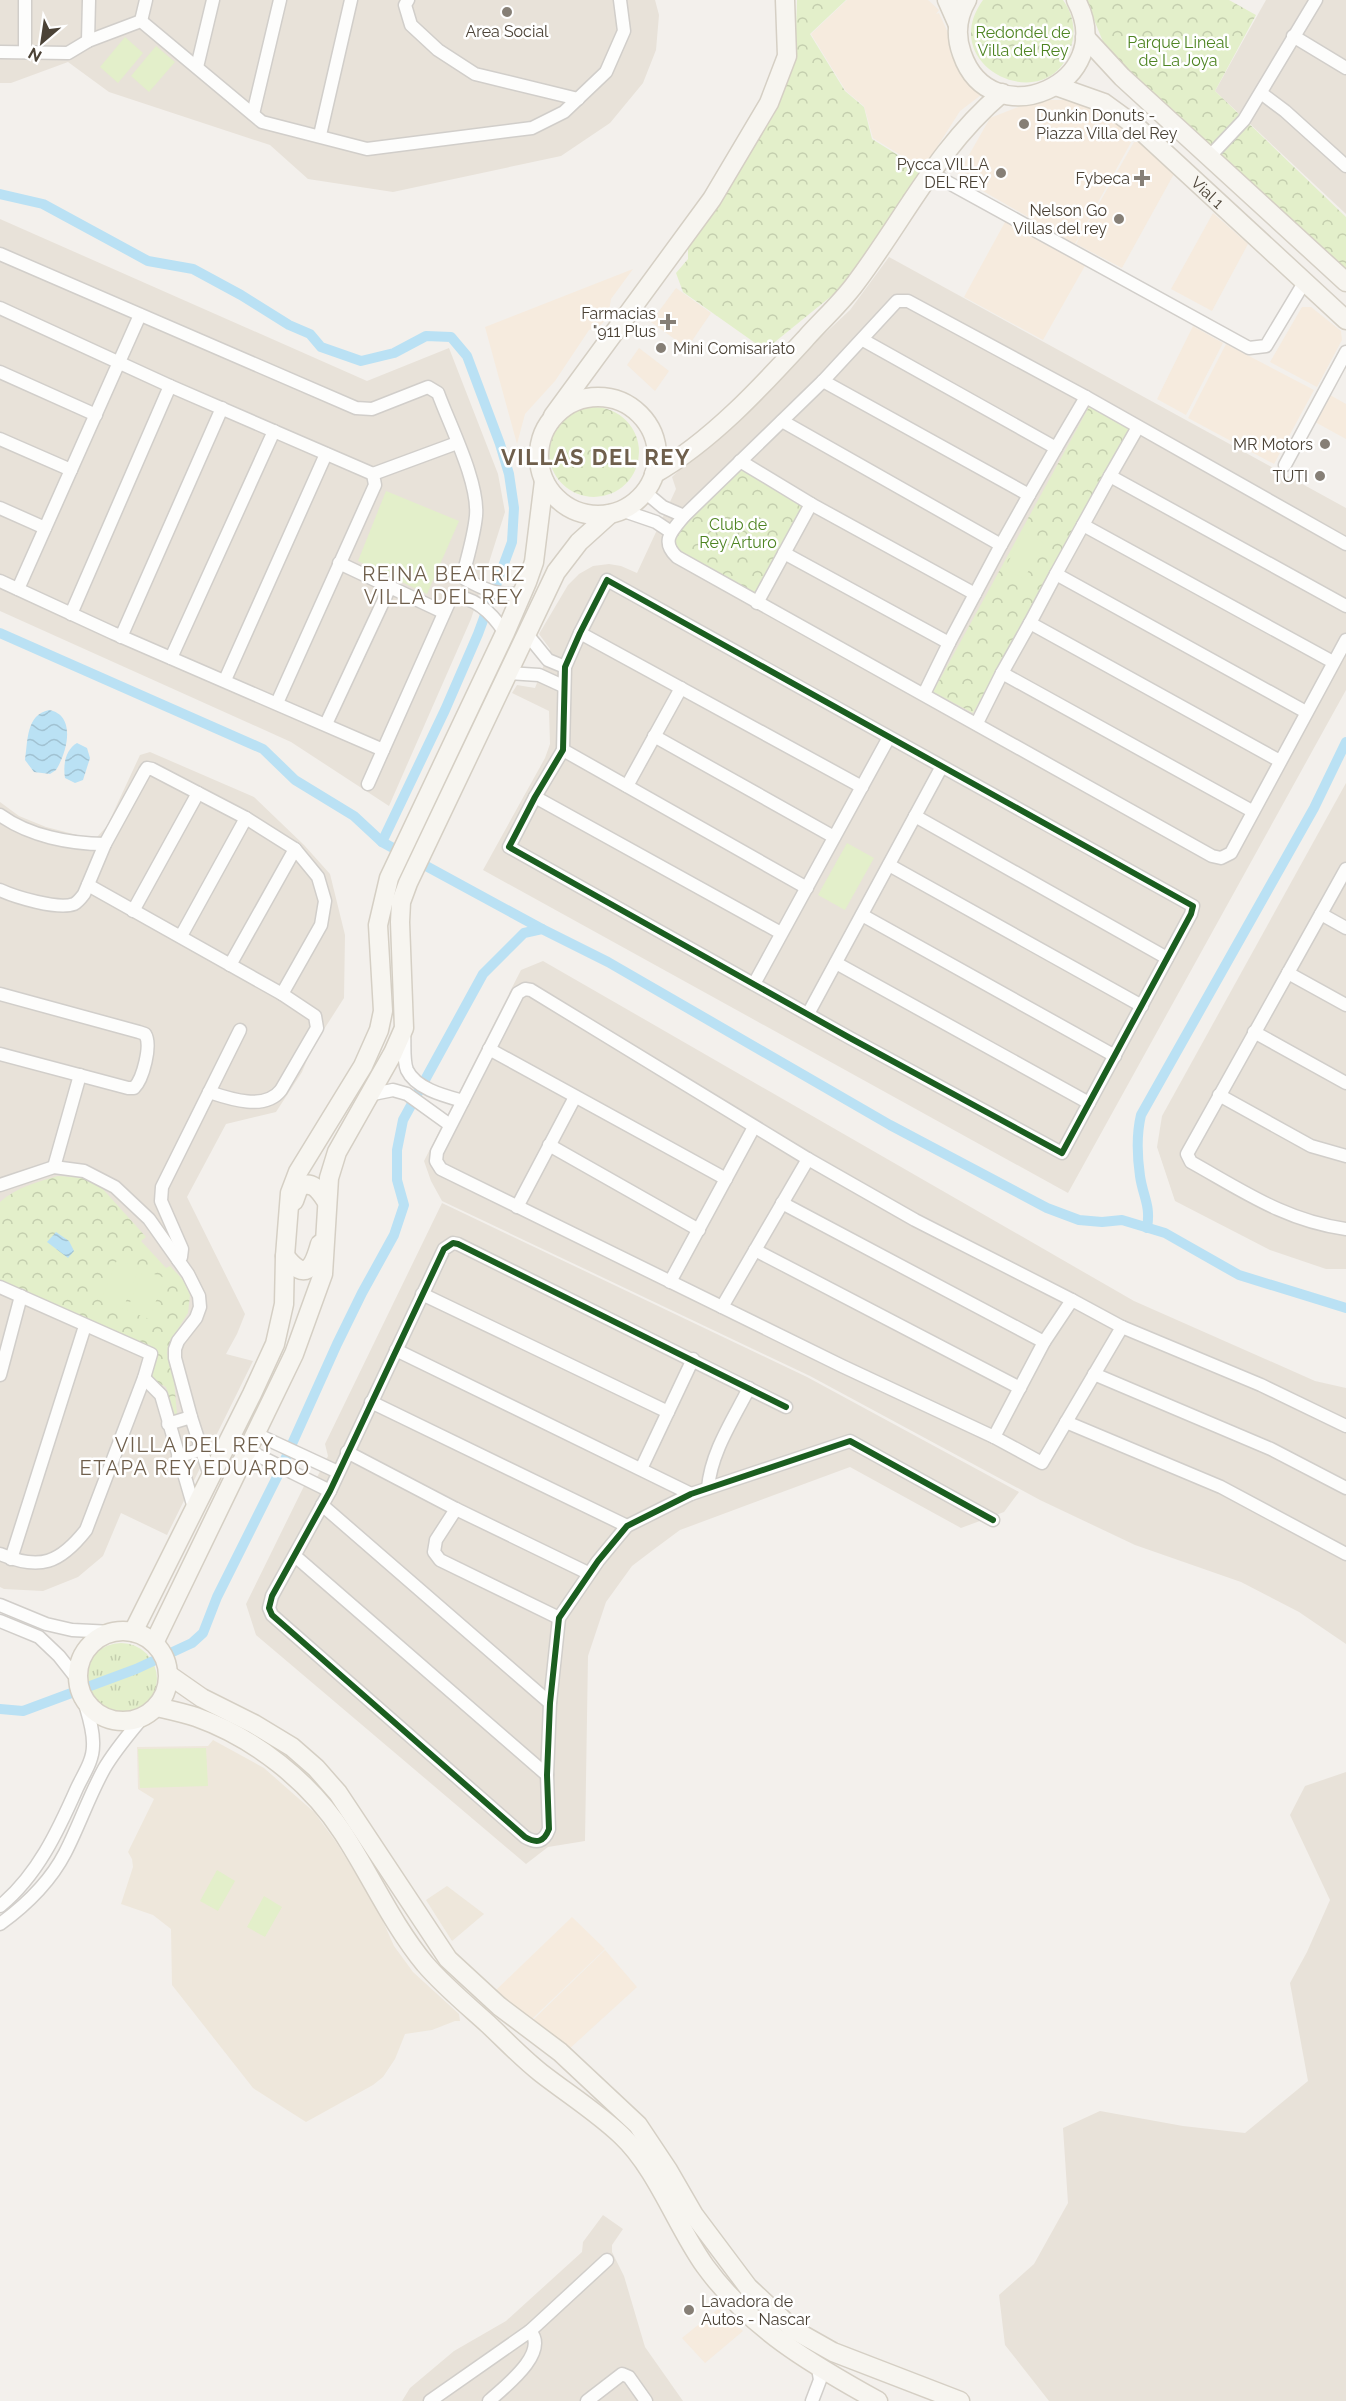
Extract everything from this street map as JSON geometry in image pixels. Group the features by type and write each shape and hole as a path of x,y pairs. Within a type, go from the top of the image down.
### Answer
{"street":[{"path":"24,0 25,51"},
{"path":"88,41 89,0"},
{"path":"141,21 146,0"},
{"path":"197,67 213,0"},
{"path":"253,114 280,0"},
{"path":"320,135 351,0"},
{"path":"408,0 405,5 411,25 438,50 475,74 578,99"},
{"path":"141,21 262,122 320,135 367,149 532,128 564,112 606,72 624,31 620,0"},
{"path":"671,532 656,522 615,512 590,514 571,508 556,496 544,481 539,464 539,447 544,431 553,416 712,199 769,103 787,56 785,0"},
{"path":"947,0 958,25 960,49 970,70 987,86 1002,93 1030,96 1056,86 1069,75 1079,61 1086,37 1083,14 1077,0"},
{"path":"958,25 967,0"},
{"path":"1210,156 1244,120 1316,0"},
{"path":"0,52 68,53 88,41 141,21"},
{"path":"1293,36 1346,68"},
{"name":"Vial 1","path":"1086,37 1122,77 1346,282"},
{"name":"Vial 1","path":"1056,86 1091,97 1128,119 1346,320"},
{"path":"654,474 674,463 760,389 855,284 929,172 977,114 1002,93"},
{"path":"1261,93 1285,111 1346,166"},
{"path":"929,172 1249,348 1266,346 1305,281"},
{"path":"0,254 356,408 372,409 428,387 434,389 438,393 472,481 477,514 463,575 465,579 496,593 508,595 523,592"},
{"path":"1346,544 1086,397 908,301 897,301 891,306 863,340 823,381 684,516 671,532 667,543 669,550 676,557 1212,856 1221,858 1231,853 1346,640"},
{"path":"0,308 170,386 373,474 457,444"},
{"path":"18,589 140,315"},
{"path":"863,340 1056,448"},
{"path":"1285,465 1346,352"},
{"path":"0,372 96,416"},
{"path":"823,381 1029,495"},
{"path":"71,614 170,386"},
{"path":"463,1101 437,1093 415,1080 406,1069 399,922 401,902 556,572 579,542 615,512 634,503 645,492 654,474 657,454 653,435 643,417 627,404 608,397 588,397 569,404 553,416"},
{"path":"924,694 1001,545 1086,397"},
{"path":"122,637 222,408"},
{"path":"782,421 1001,545"},
{"path":"977,723 1002,673 1138,427"},
{"path":"171,658 274,431"},
{"path":"0,439 71,470"},
{"path":"225,680 326,454"},
{"path":"740,461 811,504 975,594"},
{"path":"277,703 375,485 373,474"},
{"path":"1110,476 1346,606"},
{"path":"133,1632 275,1344 284,1304 290,1193 298,1172 363,1066 380,1030 383,1011 378,925 389,878 523,592 534,562 544,481"},
{"path":"645,492 663,507 684,516"},
{"path":"757,603 811,504"},
{"path":"0,508 45,528"},
{"path":"1083,525 1333,662"},
{"path":"784,553 949,643"},
{"path":"339,563 443,612"},
{"path":"1056,574 1306,712"},
{"path":"607,580 940,768 1191,905 1192,911 1062,1153 509,846 563,750 565,667 607,580"},
{"path":"0,581 122,637 383,750"},
{"path":"326,724 390,587"},
{"path":"368,784 443,612 454,597 469,600 494,617 505,633"},
{"path":"1030,623 1280,762"},
{"path":"526,633 548,660 565,667"},
{"path":"580,633 862,787"},
{"path":"508,673 539,675 563,686"},
{"path":"1002,673 1252,811"},
{"path":"627,786 681,688"},
{"path":"654,736 834,837"},
{"path":"754,984 888,739"},
{"path":"563,750 807,888"},
{"path":"0,890 11,895 64,905 79,900 88,885 105,844 147,768 246,818 295,849 318,877 325,901 321,925 282,994"},
{"path":"808,1014 940,768"},
{"path":"133,911 198,793"},
{"path":"535,797 782,933"},
{"path":"0,815 34,832 59,839 105,844"},
{"path":"915,816 1167,958"},
{"path":"181,936 246,818"},
{"path":"230,965 295,849"},
{"path":"889,865 1142,1006"},
{"path":"1346,869 1189,1149 1189,1160 1274,1209 1314,1224 1346,1229"},
{"path":"88,885 312,1012 317,1024 281,1090 273,1098 265,1102 229,1099 209,1092"},
{"path":"1321,914 1346,928"},
{"path":"862,915 1115,1056"},
{"path":"836,963 1089,1103"},
{"path":"1288,973 1346,1005"},
{"path":"1122,1328 1042,1463 994,1437 670,1282 441,1169 436,1161 437,1152 518,993 525,989 531,990 754,1127 915,1220 1122,1328 1261,1385 1346,1426"},
{"path":"0,994 139,1032 148,1039 149,1044 140,1080 134,1088 0,1054"},
{"path":"154,1643 294,1354 323,1274 329,1178 337,1152 404,1028"},
{"path":"178,1260 182,1257 182,1249 161,1202 162,1187 240,1030"},
{"path":"1254,1032 1346,1083"},
{"path":"489,1049 726,1179"},
{"path":"54,1167 80,1075"},
{"path":"368,1095 393,1090 407,1094 450,1125"},
{"path":"1219,1095 1311,1146 1346,1156"},
{"path":"517,1207 574,1097"},
{"path":"670,1282 754,1127"},
{"path":"549,1146 699,1230"},
{"path":"722,1306 808,1159"},
{"path":"0,1185 54,1167 84,1171 115,1187 149,1219 200,1296 200,1307 196,1318 178,1341 175,1349 191,1417 210,1476"},
{"path":"287,1226 297,1191 303,1184 315,1186 327,1202"},
{"path":"782,1203 1044,1342"},
{"path":"285,1256 292,1265 302,1271 312,1267 327,1221"},
{"path":"786,1407 458,1244 448,1245 422,1294 330,1491 272,1596 269,1608 272,1615 525,1837 532,1842 540,1842 546,1837 549,1829 547,1775 550,1703 559,1618 588,1573 627,1526 691,1494 850,1441 993,1520"},
{"path":"755,1250 1020,1388"},
{"path":"0,1287 151,1354 86,1530 73,1546 57,1559 38,1564 6,1557 85,1326"},
{"path":"422,1294 668,1412"},
{"path":"0,1375 21,1296"},
{"path":"994,1437 1044,1342 1072,1300"},
{"path":"396,1350 691,1494"},
{"path":"641,1468 693,1359"},
{"path":"1094,1374 1271,1449 1346,1488"},
{"path":"144,1378 160,1395 194,1508"},
{"path":"708,1488 709,1473 715,1456 749,1388"},
{"path":"371,1402 627,1526"},
{"path":"168,1424 191,1417"},
{"path":"1066,1422 1221,1487 1346,1554"},
{"path":"256,1434 338,1472"},
{"path":"178,1456 201,1449"},
{"path":"249,1451 330,1491"},
{"path":"347,1452 456,1509 588,1573"},
{"path":"299,1475 308,1458"},
{"path":"322,1505 550,1703"},
{"path":"456,1509 436,1540 434,1552 440,1560 559,1618"},
{"path":"295,1556 547,1775"},
{"path":"0,1605 46,1624 72,1630 133,1632 154,1643 165,1658 169,1675 166,1692 122,1742 104,1770 64,1855 47,1880 16,1913 0,1924"},
{"path":"0,1621 39,1637 59,1656 93,1710 108,1719 126,1722 150,1712 198,1718 244,1740 286,1768 316,1795 343,1833 398,1927 425,1964 461,2001 538,2071 624,2137 646,2167 705,2266 754,2322 786,2347 868,2400"},
{"path":"0,1906 30,1875 55,1836 90,1762 94,1748 93,1734 80,1688 81,1659 94,1642 113,1632"},
{"path":"169,1675 202,1698 254,1724 292,1747 316,1768 338,1793 448,1959 499,2006 560,2052 638,2125 669,2170 694,2215 748,2288 763,2302 794,2330 833,2352 958,2400"},
{"path":"430,2401 530,2331 607,2260"},
{"path":"489,2401 522,2371 530,2359 535,2344 534,2335 530,2331"},
{"path":"812,2401 820,2380 818,2368"},
{"path":"587,2401 622,2374 629,2377 646,2401"},
{"path":"929,2401 941,2396 958,2400"}],"shaded area":[{"path":"0,0 655,0 659,15 656,50 643,83 610,123 561,156 393,192 308,179 270,145 109,92 68,62 11,83 0,83"},
{"path":"847,0 928,0 939,10 936,14 939,13 948,33 951,55 970,80 980,88 981,95 960,111 923,169 873,138 864,106 846,91 811,34"},
{"path":"1266,0 1346,0 1346,214 1215,91"},
{"path":"1066,100 1087,105 1109,117 1134,137 1075,244 957,176 990,118 1026,104"},
{"path":"1134,142 1141,142 1175,172 1122,268 1076,244"},
{"path":"1213,213 1248,244 1212,311 1171,289"},
{"path":"0,219 367,381 449,348 498,474 505,512 471,619 389,806 291,742 0,611"},
{"path":"1005,222 1012,222 1086,264 1043,340 964,297"},
{"path":"889,257 1346,508 1346,690 1068,1193 483,870 545,758 550,744 549,711 512,693 517,685 535,688 550,649 539,634 568,585 579,574 593,566 609,564 637,573 676,489 672,477 850,310"},
{"path":"633,269 611,299 608,317 599,327 589,330 555,381 525,414 517,444 485,327"},
{"path":"676,288 711,313 687,348 651,322"},
{"path":"1302,307 1311,307 1341,331 1342,340 1317,387 1270,362"},
{"path":"1193,326 1223,343 1186,415 1157,399"},
{"path":"1226,344 1314,390 1274,464 1188,418"},
{"path":"639,348 669,371 655,391 627,365"},
{"path":"1330,395 1346,404 1346,439 1315,422"},
{"path":"150,752 254,797 304,845 330,874 345,935 344,998 312,1048 302,1072 276,1112 226,1124 187,1197 245,1314 226,1354 253,1361 167,1535 121,1513 103,1556 78,1577 43,1591 4,1589 0,1587 0,802 19,816 46,827 85,837 97,837 107,826 140,755"},
{"path":"1346,783 1346,1269 1326,1269 1270,1250 1175,1201 1157,1147 1162,1116"},
{"path":"543,961 1134,1301 1315,1381 1346,1388 1346,1644 1299,1612 1241,1582 1135,1545 1040,1500 810,1376 442,1201 431,1181 424,1161 521,970"},
{"path":"442,1203 807,1377 1019,1492 1004,1512 961,1528 850,1467 680,1530 653,1550 632,1566 606,1602 588,1656 585,1841 548,1847 526,1864 256,1635 246,1604 305,1484 312,1487 328,1456 325,1444"},
{"path":"213,1740 264,1768 314,1812 336,1842 377,1908 394,1946 413,1972 459,2014 460,2021 432,2030 405,2034 395,2059 383,2077 373,2085 306,2122 253,2088 172,1985 171,1929 153,1915 121,1904 133,1867 128,1852 154,1799 138,1789 137,1747 208,1746"},
{"path":"1346,1772 1346,2401 1049,2401 1005,2345 999,2295 1034,2264 1068,2203 1063,2128 1100,2111 1183,2126 1245,2133 1308,2081 1290,1983 1307,1952 1330,1900 1290,1815 1305,1786"},
{"path":"447,1886 484,1914 452,1941 426,1900"},
{"path":"572,1917 605,1949 531,2020 495,1991"},
{"path":"605,1950 637,1987 568,2050 532,2021"},
{"path":"603,2215 623,2229 612,2245 612,2252 624,2276 645,2347 683,2401 402,2401 410,2388 454,2351 506,2321 582,2252 583,2242"},
{"path":"718,2309 743,2331 705,2363 682,2338"}],"green space":[{"path":"797,0 846,0 810,34 845,91 864,107 872,139 922,170 845,285 765,350 683,292 676,273 688,259 688,247 774,115 785,87 792,58"},
{"name":"Redondel de Villa del Rey","path":"983,0 1063,0 1071,15 1074,32 1072,43 1061,67 1043,79 1023,82 1002,77 984,65 973,47 972,25"},
{"name":"Parque Lineal de La Joya","path":"1086,0 1229,0 1256,15 1215,91 1346,217 1346,283 1108,54"},
{"path":"125,37 143,53 118,83 100,67"},
{"path":"156,46 175,62 149,92 131,76"},
{"path":"594,407 611,411 626,420 635,435 639,452 635,469 626,484 611,493 594,497 577,493 562,484 553,469 549,452 553,435 562,420 577,411"},
{"path":"1089,407 1129,429 973,713 933,692"},
{"name":"Club de Rey Arturo","path":"740,461 811,504 757,603 677,557 671,532"},
{"path":"386,491 459,521 427,594 358,561"},
{"path":"1024,532 1044,543 1024,579 1005,568"},
{"path":"847,843 874,858 845,910 818,895"},
{"path":"58,1176 85,1178 101,1187 146,1237 141,1241 166,1268 170,1266 184,1281 190,1295 188,1313 171,1340 167,1353 173,1370 177,1414 175,1415 166,1387 151,1379 157,1356 0,1287 0,1202 20,1189"},
{"path":"117,1260 139,1268 123,1309 101,1300"},
{"path":"143,1270 165,1278 149,1319 127,1310"},
{"path":"121,1643 141,1649 151,1659 157,1679 151,1699 141,1709 121,1715 101,1709 91,1699 85,1679 91,1659 101,1649"},
{"path":"206,1748 208,1786 140,1788 138,1749"},
{"path":"217,1870 235,1881 218,1911 200,1901"},
{"path":"264,1896 282,1907 265,1937 247,1927"}],"water":[{"path":"49,710 58,713 63,719 67,736 60,763 50,774 34,772 25,760 32,723 41,713"},
{"path":"77,743 87,748 90,758 83,780 75,783 65,778 64,768 67,754"},
{"path":"56,1232 69,1241 74,1251 68,1258 47,1242"}],"waterway":[{"path":"0,194 43,204 148,261 193,269 289,325 310,334 321,347 361,361 394,353 426,336 451,337 467,356 509,474 514,508 512,542 478,634 445,710 382,842"},
{"path":"0,633 263,749 295,780 354,816 382,842 542,929"},
{"path":"1147,1228 1147,1207 1140,1176 1138,1153 1138,1130 1141,1115 1314,808 1346,742"},
{"path":"0,1709 23,1711 136,1669 192,1643 203,1633 217,1597 278,1475 337,1344 394,1235 404,1205 397,1180 397,1150 403,1120 483,974 524,933 542,929 608,962 890,1125 1047,1208 1079,1220 1102,1222 1122,1220 1165,1233 1239,1275 1346,1308"}],"cycle path":[{"path":"607,580 1193,906 1191,914 1062,1153 850,1038 509,847 563,750 565,667 607,580"},
{"path":"786,1407 453,1243 444,1249 330,1491 272,1596 269,1608 272,1615 525,1837 533,1841 540,1841 549,1829 547,1775 550,1703 559,1618 598,1561 627,1526 691,1494 850,1441 993,1520"}],"place":[{"name":"Area Social","path":"507,12"},
{"name":"Dunkin Donuts - Piazza Villa del Rey","path":"1024,124"},
{"name":"Pycca VILLA DEL REY","path":"1001,173"},
{"name":"Fybeca","path":"1142,178"},
{"name":"Nelson Go Villas del rey","path":"1119,219"},
{"name":"Farmacias \"911 Plus","path":"668,322"},
{"name":"Mini Comisariato","path":"661,348"},
{"name":"MR Motors","path":"1325,444"},
{"name":"TUTI","path":"1320,476"},
{"name":"Lavadora de Autos - Nascar","path":"689,2310"}],"district":[{"name":"VILLAS DEL REY","path":"596,457"},
{"name":"REINA BEATRIZ VILLA DEL REY","path":"444,586"},
{"name":"VILLA DEL REY ETAPA REY EDUARDO","path":"195,1456"}]}
